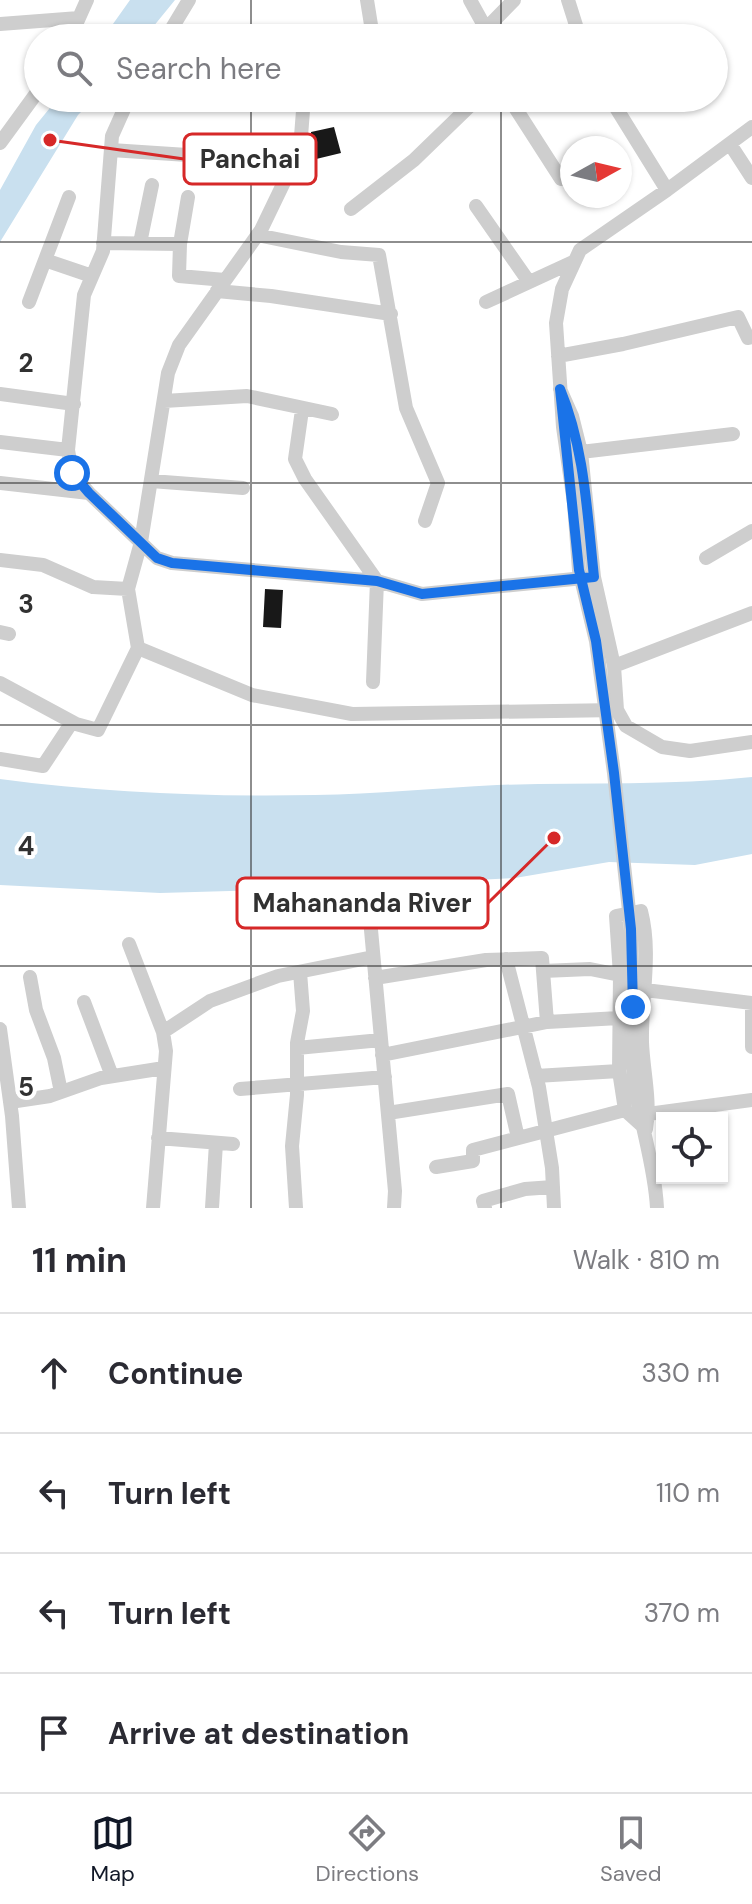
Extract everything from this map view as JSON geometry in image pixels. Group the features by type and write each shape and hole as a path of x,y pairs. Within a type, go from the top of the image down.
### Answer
{"street":[{"path":"76,24 87,0"},
{"path":"174,24 189,0"},
{"path":"367,0 371,24"},
{"path":"470,0 478,24"},
{"path":"491,24 514,0"},
{"path":"568,0 576,24"},
{"path":"0,24 79,18"},
{"path":"0,143 24,110"},
{"path":"123,112 112,136 103,251 84,295 68,450 72,473 89,493 157,558 172,563 377,581 422,594 594,577"},
{"path":"0,683 72,722 98,730 138,648 128,589 141,542 168,373 179,345 257,235 300,149 303,112"},
{"path":"351,209 414,160 464,112"},
{"path":"518,112 560,177"},
{"path":"619,112 667,190"},
{"path":"647,1122 636,1092 632,1058 631,929 596,641 579,570 574,503 563,427 558,311 562,289 580,250 752,127"},
{"path":"730,144 752,178"},
{"path":"111,150 294,162"},
{"path":"140,243 152,185"},
{"path":"29,302 69,197"},
{"path":"188,197 180,244 179,276 271,296 391,314"},
{"path":"476,206 529,282"},
{"path":"257,235 341,252 379,255 406,408 438,483 425,521"},
{"path":"103,243 180,244"},
{"path":"45,260 92,276"},
{"path":"486,302 575,261"},
{"path":"558,356 738,317 748,338 752,337"},
{"path":"560,389 572,416 581,452 594,577 614,666 617,710 626,726 662,747 690,751 752,742"},
{"path":"0,394 74,404"},
{"path":"164,401 247,396 332,414"},
{"path":"302,410 295,459 305,479 377,581 373,682"},
{"path":"581,452 733,434"},
{"path":"0,442 68,450"},
{"path":"151,481 243,488"},
{"path":"0,483 89,493"},
{"path":"706,558 752,531"},
{"path":"0,560 43,565 93,587 128,589"},
{"path":"614,666 752,613"},
{"path":"138,648 252,695 352,714 617,710"},
{"path":"0,759 43,766 72,722"},
{"path":"625,1110 619,1071 620,975 616,916 641,911 646,930 642,1040 657,1208"},
{"path":"370,919 395,1191 394,1208"},
{"path":"129,944 163,1032 166,1051 153,1208"},
{"path":"163,1032 210,1001 278,976 373,957"},
{"path":"375,978 506,959 542,958 547,1022"},
{"path":"506,959 536,1076 546,1130 554,1208"},
{"path":"543,971 590,969 620,975"},
{"path":"296,1208 292,1146 297,1048 303,1011 300,972"},
{"path":"30,977 36,1010 54,1058 61,1092"},
{"path":"645,990 752,1004 752,1047"},
{"path":"84,1002 112,1076"},
{"path":"297,1048 382,1048 547,1022 619,1018"},
{"path":"0,1029 19,1208"},
{"path":"10,1102 61,1092 112,1076 164,1068"},
{"path":"536,1076 619,1071"},
{"path":"240,1089 385,1077"},
{"path":"388,1113 508,1094 518,1138"},
{"path":"436,1167 473,1161 473,1150 625,1110 647,1122 752,1100"},
{"path":"158,1138 233,1144"},
{"path":"212,1208 216,1143"},
{"path":"485,1208 483,1201 525,1189 553,1187"}],"water":[{"path":"130,0 175,0 155,24 113,24"},
{"path":"47,112 81,112 0,242 0,190 36,125"},
{"path":"752,777 752,854 695,865 609,862 515,878 301,889 160,893 0,885 0,779 118,791 276,795 497,785 688,782"}],"building":[{"path":"334,127 341,153 312,160 311,132"},
{"path":"265,589 283,590 281,628 263,627"}],"place":[{"name":"Panchai","path":"50,140"},
{"name":"Mahananda River","path":"554,838"}],"route":[{"path":"72,473 157,558 172,563 377,581 422,594 527,584 594,577 581,452 572,416 560,389 579,570 587,608 596,641 614,773 631,929 633,1007"}]}
